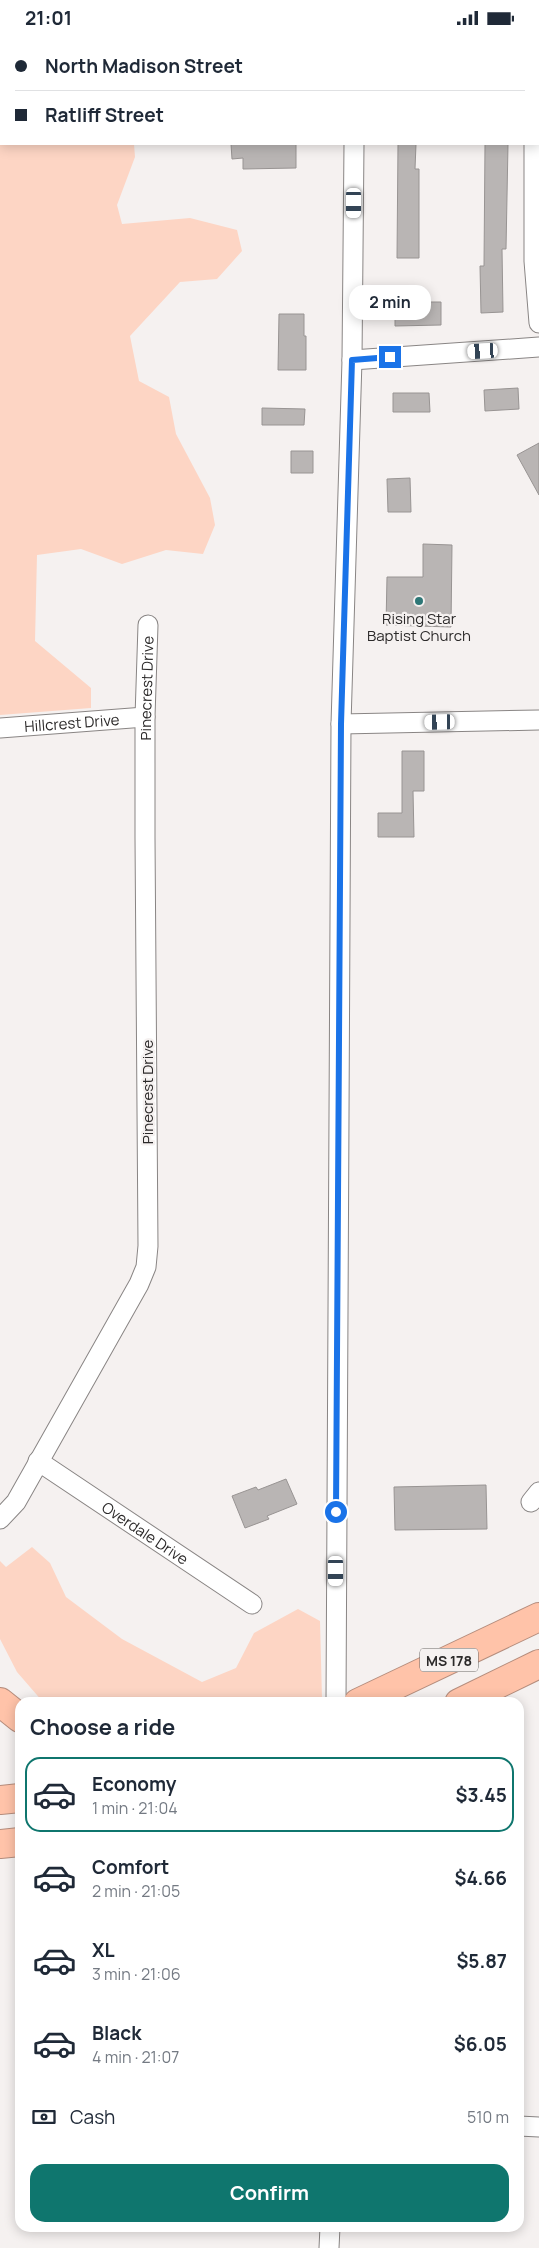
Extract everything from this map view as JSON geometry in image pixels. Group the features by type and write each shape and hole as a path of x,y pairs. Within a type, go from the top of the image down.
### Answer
{"highway":[{"name":"MS 178","path":"371,1697 539,1617"},
{"name":"MS 178","path":"471,1697 539,1664"},
{"path":"0,1702 15,1714"},
{"path":"0,1800 15,1798"}],"street":[{"path":"336,1697 341,724 352,360 354,145"},
{"path":"534,145 534,261 539,323"},
{"path":"352,360 539,347"},
{"name":"Pinecrest Drive","path":"0,1519 16,1502 139,1284 147,1257 145,717 148,625"},
{"name":"Hillcrest Drive","path":"0,727 145,717"},
{"path":"341,724 539,720"},
{"name":"Overdale Drive","path":"38,1461 252,1604"},
{"path":"524,2126 539,2127"},
{"path":"329,2248 330,2232"}],"shaded area":[{"path":"0,145 134,145 135,157 117,205 122,224 190,218 237,230 242,251 217,279 180,282 130,336 139,381 169,397 176,434 210,498 215,525 203,554 166,550 122,564 81,549 37,555 35,641 91,688 91,708 0,715"},
{"path":"32,1547 50,1563 66,1597 122,1639 202,1682 236,1668 254,1633 298,1609 320,1621 322,1697 39,1697 17,1672 0,1639 0,1561 6,1567"}],"building":[{"path":"231,145 296,145 296,168 243,169 243,158 232,159"},
{"path":"398,145 416,145 415,169 419,169 419,258 397,258"},
{"path":"485,145 508,145 506,249 502,249 503,312 481,313 480,266 484,266"},
{"path":"395,302 441,302 441,325 395,326"},
{"path":"279,314 304,314 306,370 278,370"},
{"path":"518,388 519,409 485,411 484,390"},
{"path":"393,393 429,393 430,412 393,412"},
{"path":"262,408 305,409 304,425 262,425"},
{"path":"539,443 539,495 517,455"},
{"path":"291,451 313,451 313,473 291,473"},
{"path":"410,478 411,512 388,512 387,479"},
{"name":"Rising Star Baptist Church","path":"423,544 452,545 451,627 386,625 387,577 423,577"},
{"path":"402,751 424,751 424,791 413,791 414,837 378,837 378,813 402,813"},
{"path":"286,1479 297,1504 267,1516 269,1519 245,1528 232,1496 256,1487 258,1490"},
{"path":"486,1485 487,1529 395,1530 394,1487"}],"place":[{"name":"Rising Star Baptist Church","path":"419,601"}],"route":[{"path":"336,1512 341,724 352,360 390,357"}]}
